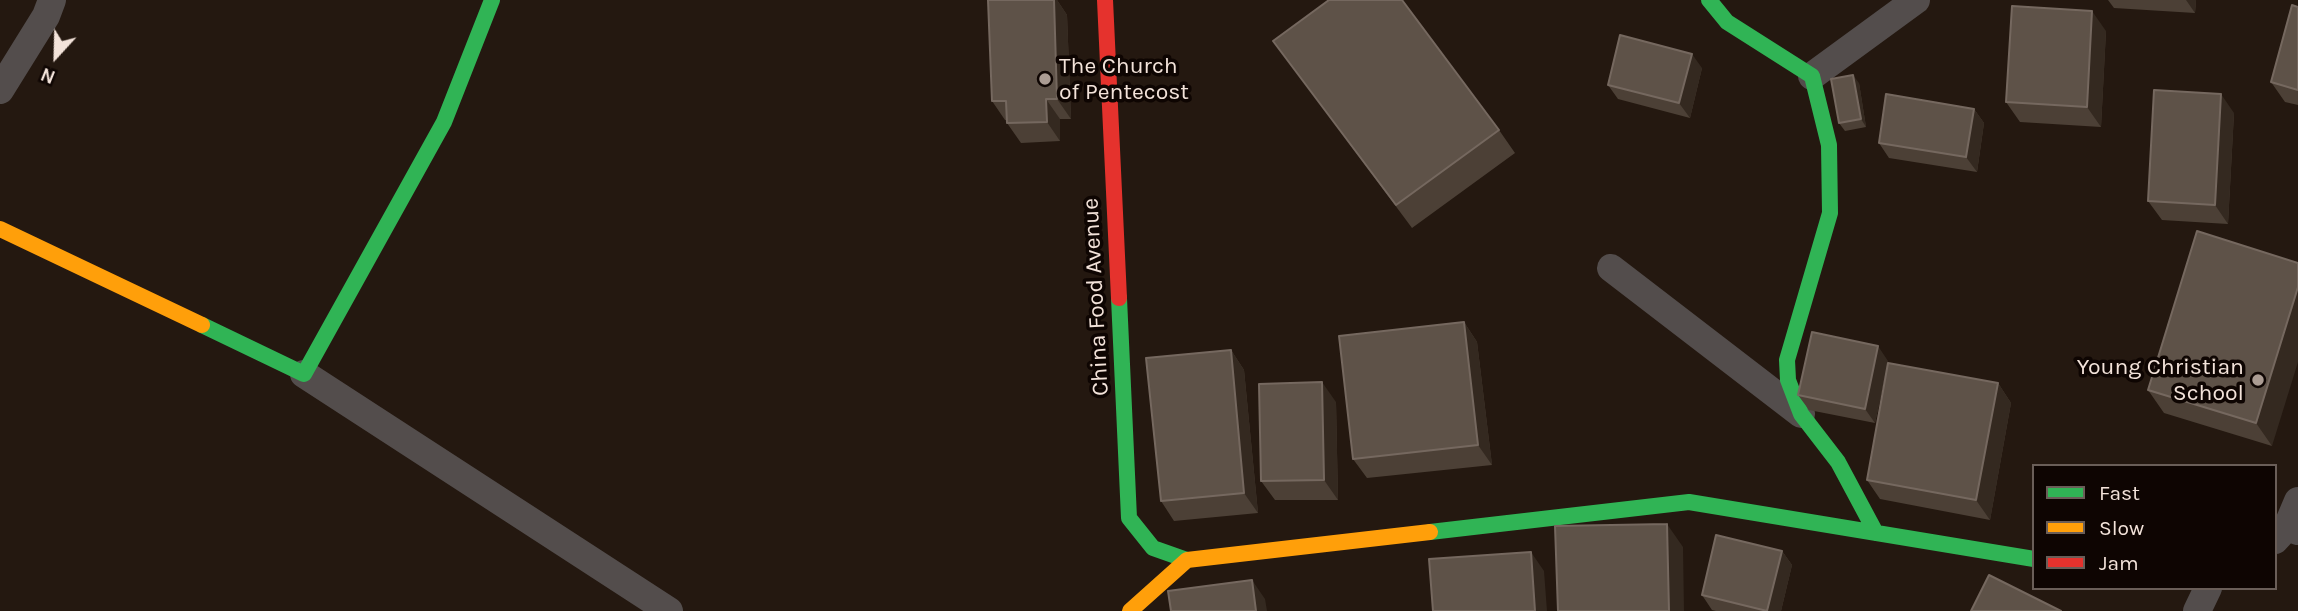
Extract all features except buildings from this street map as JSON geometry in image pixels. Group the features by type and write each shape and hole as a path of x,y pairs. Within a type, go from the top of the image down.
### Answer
{"street":[{"path":"0,90 46,16 52,0"},
{"path":"304,374 444,122 492,0"},
{"name":"China Food Avenue","path":"1105,0 1129,518 1153,548 1188,561"},
{"path":"1709,0 1727,22 1812,76 1829,145 1830,213 1787,360 1788,380 1801,415"},
{"path":"1812,76 1916,0"},
{"path":"0,229 304,374 669,611"},
{"path":"1611,268 1801,415 1838,462 1876,533"},
{"path":"1130,611 1188,561 1689,502 2032,559"},
{"path":"2287,533 2298,502"},
{"path":"2197,611 2207,590"}],"traffic: fast":[{"path":"202,325 304,374 444,122 492,0"},
{"path":"1709,0 1727,22 1812,76 1829,145 1830,213 1787,360 1788,380 1801,414 1838,462 1876,533"},
{"path":"1119,298 1129,518 1153,548 1187,560"},
{"path":"1430,532 1689,502 2032,559"}],"traffic: slow":[{"path":"0,229 202,325"},
{"path":"1130,611 1187,560 1430,532"}],"traffic: jam":[{"path":"1105,0 1119,298"}],"place":[{"name":"The Church of Pentecost","path":"1045,79"},
{"name":"Young Christian School","path":"2258,380"}]}
